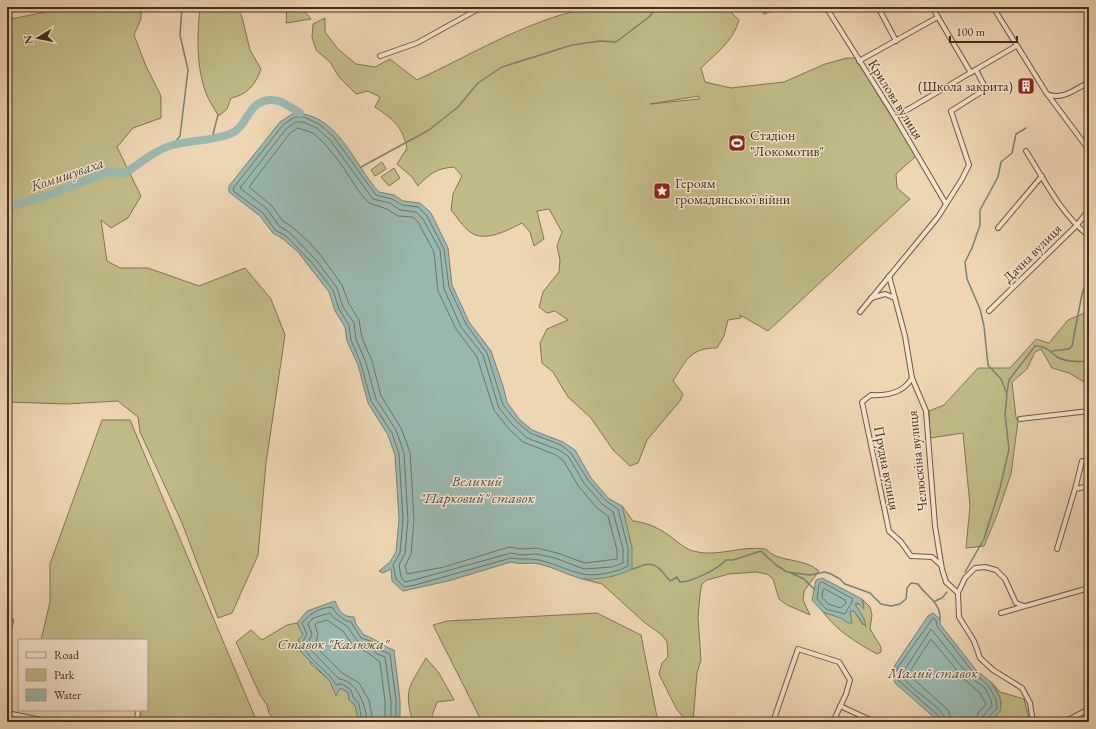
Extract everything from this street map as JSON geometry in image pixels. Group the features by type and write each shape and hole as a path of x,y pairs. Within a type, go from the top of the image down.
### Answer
{"street":[{"path":"380,56 417,43 482,7"},
{"name":"Крилова вулиця","path":"826,7 895,117 946,204"},
{"path":"878,7 896,41"},
{"path":"932,7 971,73"},
{"path":"992,7 1046,94 1089,150"},
{"path":"859,61 938,17"},
{"path":"895,117 1016,46"},
{"path":"860,312 938,217 969,165 950,111 986,89 976,70"},
{"path":"1046,94 1052,96 1065,94 1089,82"},
{"path":"1026,151 1063,210 1076,226 1089,236"},
{"path":"998,228 1042,176"},
{"name":"Дачна вулиця","path":"989,312 1076,226 1089,210"},
{"name":"Челюскіна вулиця","path":"889,276 905,336 912,378 926,411 935,526 941,565 946,582 958,593"},
{"path":"871,298 884,294 895,298"},
{"name":"Прудна вулиця","path":"912,378 907,386 899,392 881,396 871,395 862,402 889,531 901,542 910,556 932,557"},
{"path":"1020,419 1089,411"},
{"path":"1057,549 1082,461"},
{"path":"1075,489 1089,486"},
{"path":"939,550 932,557 941,565"},
{"path":"1024,606 1016,603 1005,579 996,570 985,567 975,568 965,578 958,593 959,617 974,641 980,658 993,670 1022,688 1030,703 1033,722"},
{"path":"1001,614 1089,588"},
{"path":"7,633 11,621"},
{"path":"773,722 798,648 839,662 850,680 833,722"},
{"path":"840,706 876,722"},
{"path":"1064,722 1089,710"},
{"path":"138,711 138,722"},
{"path":"7,713 52,722"}],"green space":[{"path":"69,7 141,7 141,19 134,35 146,66 161,96 161,118 133,128 117,147 141,196 128,218 111,228 101,220 107,261 120,268 148,268 199,286 245,268 271,299 285,335 266,463 258,555 232,613 218,618 182,523 140,432 138,417 118,401 67,404 7,402 7,20"},
{"path":"200,7 237,7 242,17 250,50 261,69 254,84 242,94 231,98 227,109 220,115 218,115 207,96 200,72 198,28"},
{"path":"287,7 301,7 311,19 286,23"},
{"path":"606,7 726,7 739,20 736,28 733,35 723,47 701,68 705,82 731,88 784,82 825,64 847,58 855,58 916,156 896,174 897,188 910,199 768,331 740,315 741,318 728,320 724,336 717,348 701,350 685,362 673,381 683,394 680,401 647,440 638,463 630,466 613,450 591,418 568,397 553,372 542,363 540,343 547,329 568,320 555,311 547,313 539,307 543,292 559,272 560,260 557,246 562,232 549,209 537,211 544,239 534,246 530,232 522,223 503,232 489,236 476,235 467,230 451,210 453,194 462,176 454,167 438,170 426,178 418,186 412,177 397,164 407,148 405,140 396,124 375,107 380,97 368,91 356,94 339,77 330,62 316,50 312,37 313,24 325,18 325,32 338,49 356,64 375,67 390,59 417,80 496,41 537,23 579,10","holes":["699,96 699,99 650,104"]},
{"path":"761,7 782,7 764,14"},
{"path":"382,162 386,169 375,176 371,170"},
{"path":"394,168 400,178 389,186 381,177"},
{"path":"1089,311 1089,385 1069,373 1052,368 1041,349 1035,352 1027,369 1012,382 1016,417 1018,421 1011,474 997,515 984,546 966,548 970,506 963,433 930,438 929,411 944,405 978,368 1010,368 1036,339 1049,343 1068,320"},
{"path":"102,420 130,420 257,722 139,722 140,711 148,711 148,639 41,639 50,602 50,564"},
{"path":"622,506 633,521 659,529 686,548 693,551 711,553 757,548 766,549 777,556 806,564 819,571 804,591 803,600 810,615 787,605 779,599 773,579 767,574 756,572 729,574 707,580 702,584 698,618 701,660 697,673 693,722 687,722 676,708 659,674 662,663 668,657 667,642 662,635 644,622 602,584 583,579 614,576 625,525"},
{"path":"862,599 870,607 872,615 870,629 881,647 881,652 877,654 841,631 823,612 841,618 850,616 850,611 854,611 863,625 864,619 855,604 864,604"},
{"path":"597,613 641,635 658,722 482,722 433,625 447,621"},
{"path":"297,623 303,635 311,664 330,681 336,695 340,688 348,692 349,700 355,705 359,722 272,722 273,719 269,713 267,705 260,695 236,642 251,630 262,640 287,625"},
{"path":"426,658 439,673 454,700 437,702 432,716 435,722 413,722 408,695 412,682"},
{"path":"991,682 1000,692 1024,699 1030,722 990,722 998,711 1001,703"}],"water":[{"name":"Великий \"Парковий\" ставок","path":"294,113 310,116 323,122 334,131 344,142 379,192 394,195 403,201 420,203 431,213 448,248 452,285 469,322 491,351 507,402 519,419 532,430 563,442 575,450 591,478 608,498 622,506 632,547 632,569 609,577 583,579 539,564 511,562 448,581 403,591 392,581 391,569 383,573 379,571 390,562 396,552 399,519 395,455 388,435 368,403 358,365 347,341 345,327 335,311 329,292 298,252 283,239 273,233 260,216 229,192 229,186 280,122"},
{"path":"822,578 862,599 864,609 858,603 855,604 864,619 866,627 854,611 850,611 852,623 848,623 841,618 823,612 812,600 816,580"},
{"name":"Ставок \"Калюжа\"","path":"335,601 338,608 344,615 354,617 356,624 364,635 394,650 400,700 400,722 359,722 355,705 349,700 348,692 340,688 336,696 330,681 301,652 298,640 303,635 297,623 307,611"},
{"name":"Малий ставок","path":"933,613 940,619 940,624 976,670 991,682 1000,698 1001,710 990,722 938,721 895,683 892,674 895,665 928,616"}],"waterway":[{"path":"173,145 180,136 188,70 180,35 182,7"},
{"path":"361,167 429,130 458,107 478,83 502,67 572,45 600,41 616,42 649,17 657,7"},
{"name":"Комишуваха","path":"7,208 50,195 107,172 126,173 154,153 166,147 230,134 240,127 254,107 264,101 279,101 300,113"},
{"path":"212,138 218,115"},
{"path":"965,572 984,539 1000,488 1009,449 1005,414 1007,394 1001,379 988,365 984,326 980,309 967,279 965,262 972,248 980,225 980,210 998,177 1001,162 1012,153 1016,134 1026,128"},
{"path":"1052,351 1069,349 1072,346 1082,294 1089,281"},
{"path":"1007,392 1009,380 1035,346 1045,348 1057,357 1064,360 1089,361"},
{"path":"632,569 649,564 653,565 659,568 670,581 677,577 680,582 691,580 704,574 722,564 726,560 733,560 761,551 776,565 787,572 810,575 825,572 831,574 845,584 870,593 881,604 891,606 900,604 906,599 907,588 911,583 918,584 936,604 940,613 940,619"},
{"path":"791,573 804,579 814,589"},
{"path":"935,601 942,598 947,592"}],"place":[{"name":"(Школа закрита)","path":"1026,86"},
{"name":"Стадіон \"Локомотив\"","path":"737,143"},
{"name":"Героям громадянської війни","path":"662,191"}]}
